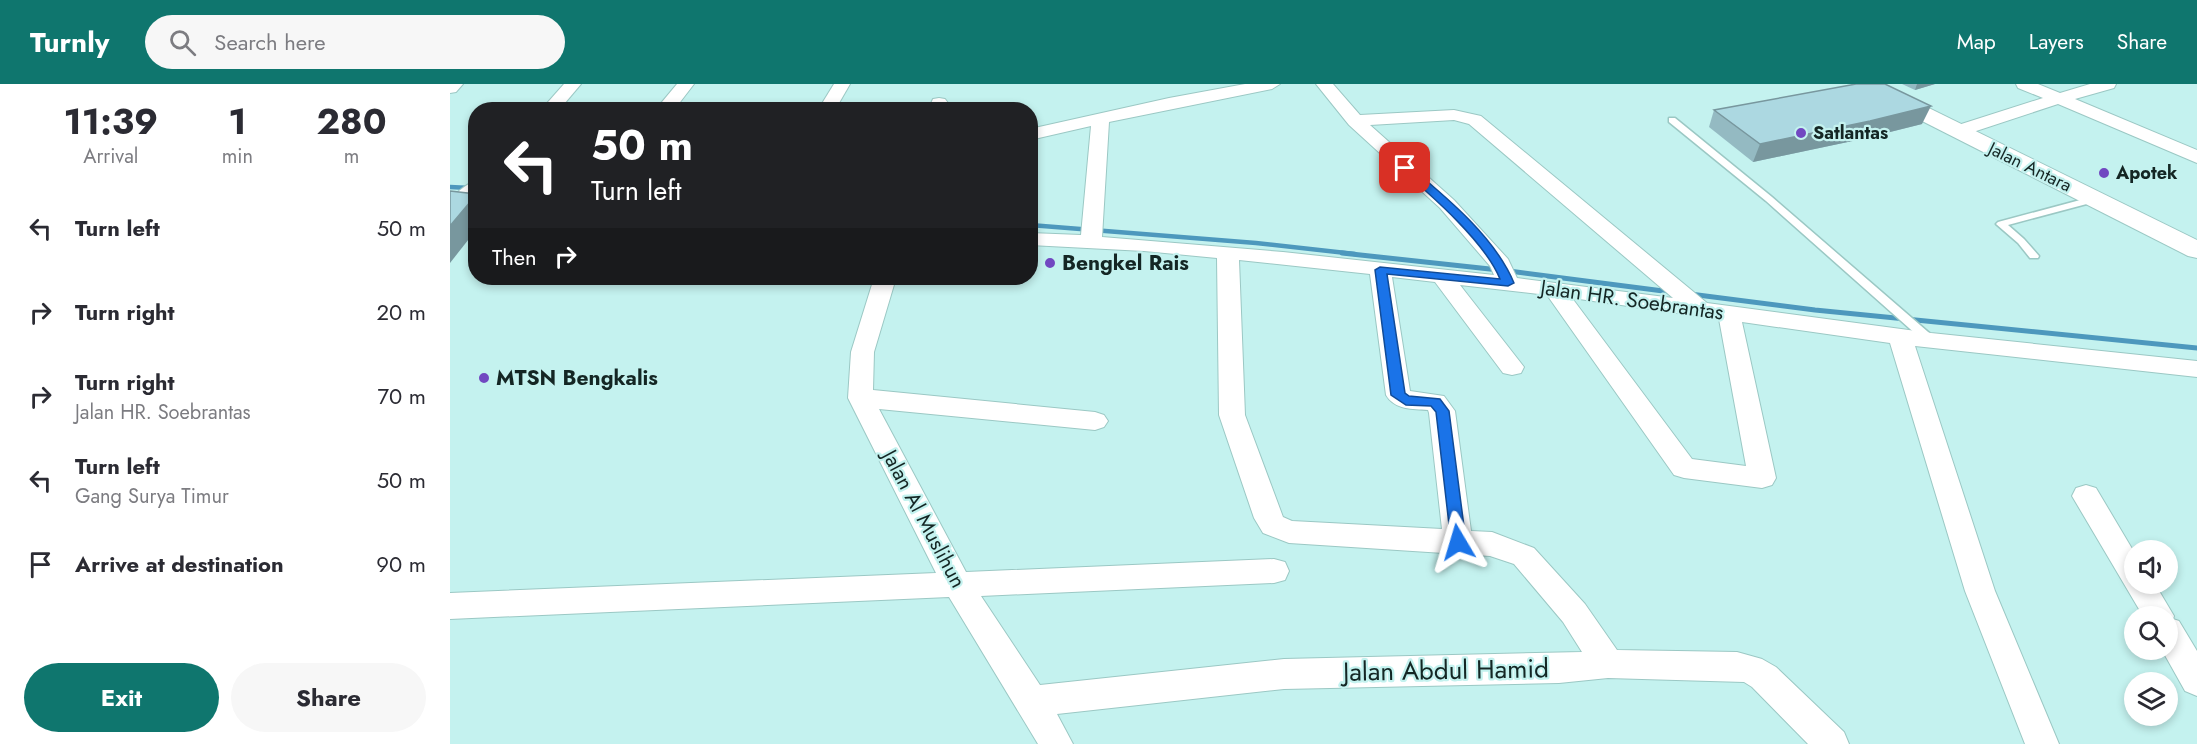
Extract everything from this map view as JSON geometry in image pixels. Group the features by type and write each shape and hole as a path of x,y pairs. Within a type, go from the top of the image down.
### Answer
{"street":[{"path":"450,88 455,84"},
{"path":"556,102 573,84"},
{"path":"672,102 686,84"},
{"path":"831,102 842,84"},
{"path":"1038,133 1169,103 1272,84"},
{"path":"1324,84 1355,121 1447,204 1504,275"},
{"name":"Jalan Antara","path":"1864,84 2197,250"},
{"path":"2024,84 2197,157"},
{"path":"1958,132 2003,115 2108,84"},
{"path":"1355,121 1454,115 1476,120 1701,310"},
{"path":"1090,242 1100,120"},
{"name":"Jalan HR. Soebrantas","path":"1038,239 1228,253 1442,276 1504,275 1554,289 1728,314 1916,333 2197,369"},
{"path":"1228,253 1232,414 1268,518 1273,525 1289,532 1492,544 1524,556 1574,613 1608,663"},
{"path":"1380,270 1398,395 1406,400 1435,402 1442,411 1458,542"},
{"path":"1442,276 1512,367"},
{"name":"Jalan Al Muslihun","path":"883,285 861,357 859,381 861,398 957,584 1032,701 1056,744"},
{"path":"1554,289 1684,468 1762,478 1728,314"},
{"path":"1916,333 1980,591 2042,744"},
{"path":"861,398 1095,421"},
{"path":"2086,496 2124,560"},
{"path":"450,606 1274,572"},
{"path":"2181,641 2197,681"},
{"name":"Jalan Abdul Hamid","path":"1032,701 1284,674 1559,668 1608,663 1737,666 1751,669 1764,677 1832,744"}],"lane":[{"path":"1672,120 1769,199 1916,333"},
{"path":"2034,256 2001,224 2094,199"}],"building":[{"path":"1856,84 1885,84 1931,106 1760,144 1714,110"},
{"path":"450,191 468,193 468,205 450,226"}],"waterway":[{"path":"450,187 468,188"},
{"path":"1038,226 1256,243 1355,254"},
{"path":"1342,253 1499,270"},
{"path":"1509,271 1671,292"},
{"path":"1690,294 1815,310 2197,348"}],"place":[{"name":"Satlantas","path":"1801,133"},
{"name":"Apotek","path":"2104,173"},
{"name":"Bengkel Rais","path":"1050,263"},
{"name":"MTSN Bengkalis","path":"484,378"}],"route":[{"path":"1405,168 1426,183 1447,204 1500,264 1508,283 1380,270 1398,395 1406,400 1435,402 1441,407 1458,542"}]}
